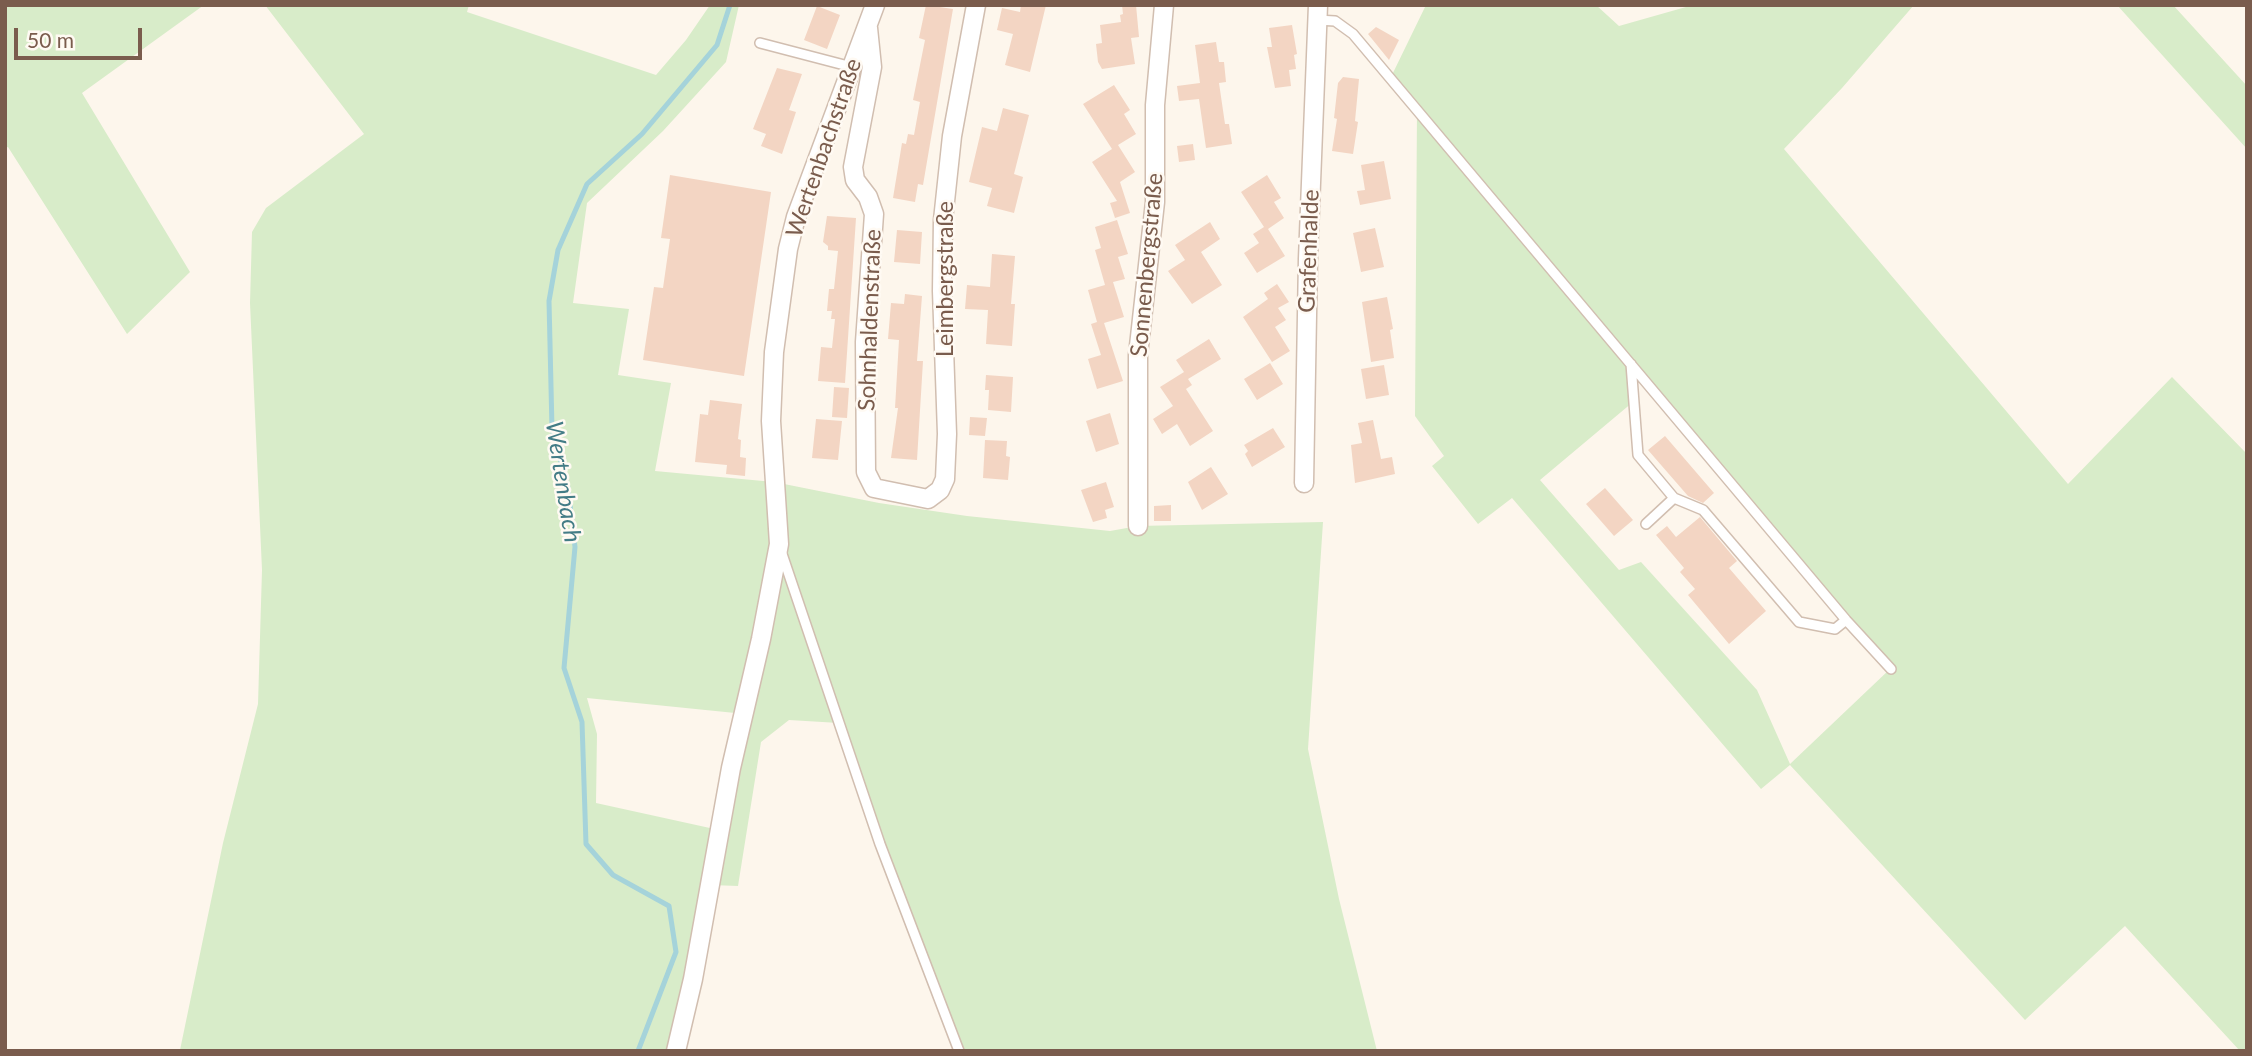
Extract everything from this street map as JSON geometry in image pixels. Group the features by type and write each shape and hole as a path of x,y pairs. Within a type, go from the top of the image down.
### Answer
{"street":[{"name":"Wertenbachstraße","path":"676,1050 711,885 731,768 759,652 779,544 771,421 774,352 783,283 796,217 875,5"},
{"name":"Leimbergstraße","path":"880,490 928,499 940,490 945,479 947,434 942,290 943,220 952,136 976,5"},
{"name":"Sonnenbergstraße","path":"1138,526 1138,355 1155,202 1155,105 1164,5"},
{"name":"Grafenhalde","path":"1304,483 1308,259 1318,12"},
{"name":"Sohnhaldenstraße","path":"868,25 872,67 853,167 855,180 868,197 874,214 865,342 866,472 874,488 880,490"}],"lane":[{"path":"1318,12 1353,34 1846,620 1891,669"},
{"path":"760,43 852,67"},
{"path":"1631,364 1638,455 1674,498 1703,510 1800,622 1835,629 1846,620"},
{"path":"1646,524 1674,498"},
{"path":"779,544 880,844 959,1051"}],"green space":[{"path":"5,5 204,5 82,93 190,272 127,334 8,147 5,148"},
{"path":"265,5 469,5 467,12 656,75 686,40 710,5 739,5 726,62 663,131 587,203 573,303 629,309 618,375 671,383 655,471 774,482 879,503 967,516 1110,531 1138,526 1323,522 1308,749 1339,899 1377,1051 959,1051 839,723 789,720 761,742 738,886 711,885 676,1051 180,1050 223,843 258,704 262,570 250,303 252,232 266,208 364,134","holes":["587,698 745,714 719,830 596,803 597,734"]},
{"path":"1426,5 1596,5 1619,26 1693,5 1914,5 1842,88 1784,149 2068,484 2172,377 2247,454 2247,1051 2240,1051 2125,926 2025,1020 1790,765 1761,789 1512,498 1478,524 1432,466 1444,456 1415,416 1417,109 1391,77","holes":["1632,365 1890,669 1790,764 1757,690 1641,562 1619,570 1540,480 1633,402"]},
{"path":"2117,5 2173,5 2247,86 2247,149"}],"building":[{"path":"926,5 953,9 923,185 918,184 915,202 893,198 902,143 906,144 908,134 914,135 920,102 913,100 925,40 919,38"},
{"path":"1021,5 1046,5 1030,72 1005,65 1013,34 997,30 1002,8 1020,12"},
{"path":"1122,5 1136,5 1139,37 1131,38 1135,64 1102,69 1098,62 1096,44 1102,43 1100,25 1121,22"},
{"path":"817,6 840,15 827,49 804,40"},
{"path":"1292,25 1297,54 1294,55 1296,69 1289,70 1291,86 1275,88 1267,47 1272,47 1269,28"},
{"path":"1376,27 1399,40 1389,60 1368,34"},
{"path":"1216,42 1219,62 1224,62 1226,82 1219,83 1225,124 1229,124 1232,144 1206,148 1199,99 1179,101 1177,86 1200,83 1195,45"},
{"path":"777,68 802,74 789,110 796,112 782,154 761,146 766,134 753,129"},
{"path":"1343,77 1359,79 1355,121 1358,122 1353,154 1332,151 1337,119 1334,118 1338,83"},
{"path":"1114,85 1130,110 1124,114 1136,134 1118,145 1135,172 1120,182 1130,213 1115,218 1110,203 1117,201 1092,162 1112,149 1083,104"},
{"path":"1003,108 1029,115 1014,174 1023,177 1014,213 987,206 992,188 969,182 982,127 997,131"},
{"path":"1193,144 1195,160 1179,162 1177,146"},
{"path":"1384,161 1391,199 1360,205 1357,191 1365,190 1361,165"},
{"path":"670,175 771,192 744,376 643,360 654,287 663,288 670,239 661,238"},
{"path":"1267,175 1281,198 1274,202 1284,218 1268,229 1285,256 1257,273 1244,253 1259,243 1253,234 1264,227 1241,192"},
{"path":"827,216 856,218 845,383 818,381 821,347 832,348 835,319 831,319 832,311 827,311 829,289 834,289 838,251 828,250 828,246 823,242"},
{"path":"1117,220 1128,254 1118,257 1125,279 1113,282 1124,317 1104,323 1123,381 1097,389 1088,359 1101,355 1091,324 1097,322 1088,290 1105,285 1095,250 1101,248 1095,227"},
{"path":"1210,222 1220,239 1201,252 1222,285 1192,304 1168,271 1185,260 1175,245"},
{"path":"1375,228 1384,267 1361,272 1353,233"},
{"path":"897,230 922,232 920,264 894,262"},
{"path":"992,254 1015,256 1011,304 1015,304 1012,346 986,344 988,310 965,309 967,285 990,287"},
{"path":"1277,284 1289,302 1278,308 1286,320 1275,327 1290,351 1272,362 1243,317 1268,299 1264,293"},
{"path":"905,294 922,296 917,361 923,361 917,460 891,458 898,408 895,408 899,340 888,339 891,303 904,304"},
{"path":"1387,297 1393,329 1390,330 1394,358 1371,362 1362,302"},
{"path":"1209,339 1221,359 1188,379 1192,385 1186,389 1213,431 1190,446 1177,424 1162,434 1153,419 1173,406 1160,387 1184,372 1176,360"},
{"path":"1270,363 1283,384 1257,400 1244,379"},
{"path":"1384,365 1389,395 1366,399 1361,369"},
{"path":"986,375 1013,377 1011,412 988,410 989,390 985,390"},
{"path":"834,387 849,388 847,418 832,417"},
{"path":"710,400 742,404 738,439 741,440 740,457 746,458 745,476 726,474 727,465 695,462 700,414 708,415"},
{"path":"1110,413 1119,444 1096,452 1086,421"},
{"path":"970,417 987,418 985,436 969,435"},
{"path":"816,419 842,421 838,460 812,458"},
{"path":"1373,420 1381,459 1392,457 1395,474 1355,483 1351,445 1362,443 1358,423"},
{"path":"1273,428 1285,447 1252,467 1245,454 1248,451 1244,445"},
{"path":"1665,436 1714,493 1703,503 1688,496 1648,450"},
{"path":"985,440 1007,441 1006,456 1010,457 1008,480 983,478"},
{"path":"1211,467 1228,494 1202,510 1188,482"},
{"path":"1106,482 1114,507 1105,510 1107,518 1093,522 1081,490"},
{"path":"1605,488 1633,520 1614,536 1586,504"},
{"path":"1171,505 1171,521 1154,521 1154,506"},
{"path":"1700,517 1737,561 1729,568 1766,611 1729,644 1688,595 1695,589 1680,572 1684,568 1656,535 1667,526 1676,537"}],"waterway":[{"name":"Wertenbach","path":"638,1051 676,952 669,906 613,875 586,844 582,722 564,668 575,547 568,488 552,429 549,301 558,250 587,184 642,134 717,45 730,5"}]}
